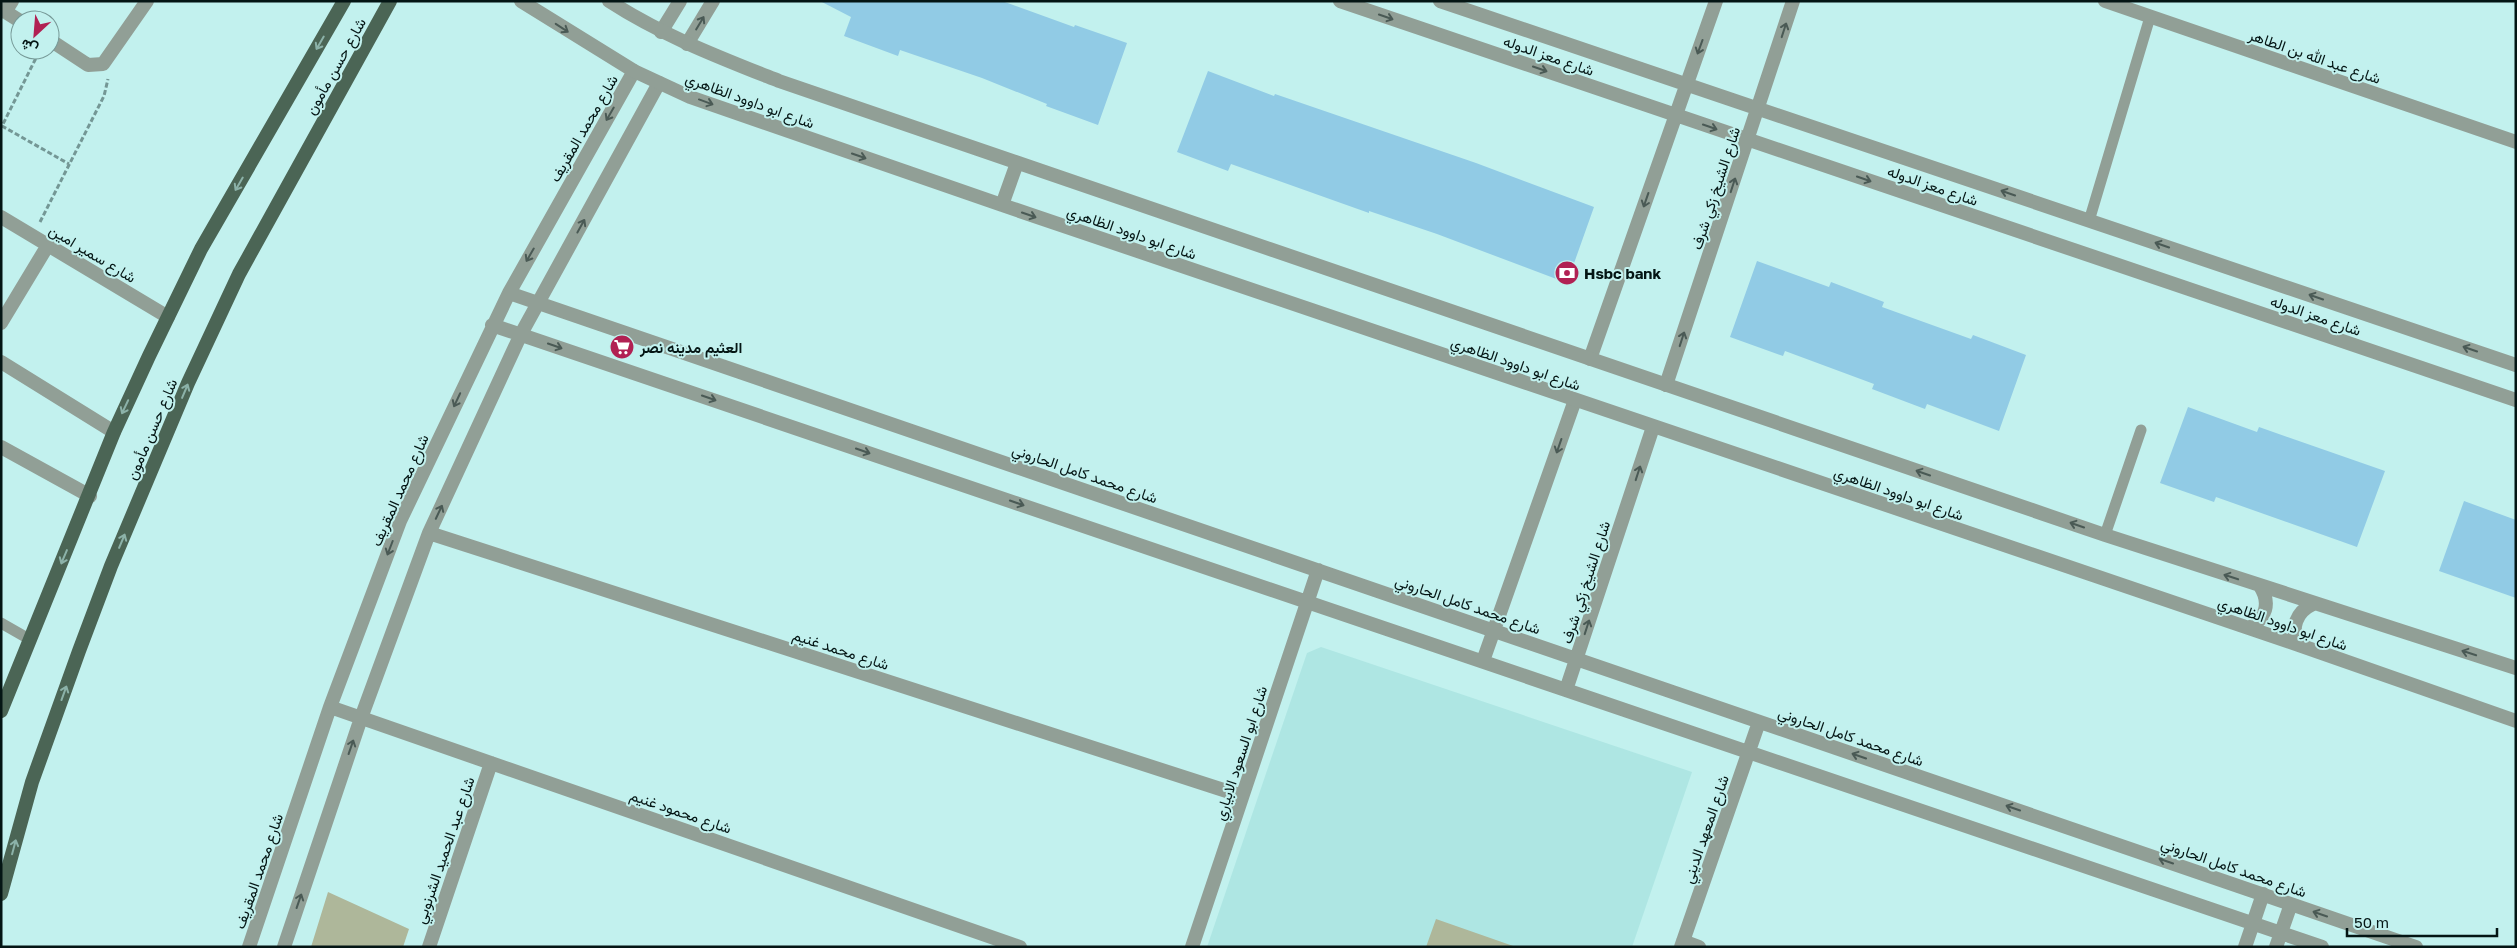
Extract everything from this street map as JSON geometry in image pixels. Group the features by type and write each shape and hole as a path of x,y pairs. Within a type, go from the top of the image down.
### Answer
{"main road":[{"name":"شارع حسن مأمون","path":"1,712 29,639 90,496 114,432 168,317 201,249 344,1"},
{"name":"شارع حسن مأمون","path":"1,894 32,782 79,651 111,566 188,383 239,274 390,1"}],"street":[{"path":"60,47 88,65 103,64 146,1"},
{"name":"شارع ابو داوود الظاهري","path":"610,1 661,32 780,81 2105,535 2313,604 2516,668"},
{"path":"661,32 680,1"},
{"path":"687,44 713,1"},
{"name":"شارع معز الدوله","path":"1340,1 2516,400"},
{"name":"شارع معز الدوله","path":"1440,1 2516,365"},
{"path":"1590,359 1716,1"},
{"name":"شارع الشيخ زكي شرف","path":"1666,385 1793,1"},
{"name":"شارع عبد الله بن الطاهر","path":"2105,1 2516,142"},
{"name":"شارع ابو داوود الظاهري","path":"522,2 634,71 722,108 1653,427 2299,645 2516,721"},
{"name":"شارع محمد المقريف","path":"249,947 330,707 400,521 492,324 634,71"},
{"path":"284,947 361,718 429,533 520,334 540,303 659,83"},
{"path":"1002,205 1017,163"},
{"name":"شارع سمير امين","path":"1,217 168,317"},
{"path":"1,323 48,246"},
{"name":"شارع محمد كامل الحاروني","path":"509,293 2416,947"},
{"path":"492,324 2322,947"},
{"path":"1,362 114,432"},
{"path":"1483,662 1575,400"},
{"name":"شارع الشيخ زكي شرف","path":"1566,690 1653,427"},
{"path":"1,447 90,496"},
{"name":"شارع محمد غنيم","path":"429,533 1242,796"},
{"name":"شارع ابو السعود الابياري","path":"1192,947 1318,570"},
{"path":"2249,628 2261,620 2265,614 2266,599 2260,586"},
{"path":"2299,645 2294,624 2301,612 2313,604"},
{"name":"شارع محمود غنيم","path":"330,707 1020,947"},
{"name":"شارع المعهد الديني","path":"1682,944 1759,722"},
{"name":"شارع عبد الحميد الشرنوبي","path":"429,947 491,763"},
{"path":"2245,947 2263,894"},
{"path":"2276,947 2291,904"},
{"path":"1682,944 1699,947"}],"lane":[{"path":"2089,221 2150,17"},
{"path":"2105,535 2141,430"},
{"path":"1,623 29,639"}],"path":[{"path":"33,236 104,96 108,82 108,58"},
{"path":"35,60 2,126 69,164"}],"shaded area":[{"path":"1321,647 1692,772 1632,947 1207,947 1307,653"}],"green space":[{"path":"328,892 409,929 403,947 311,947"},
{"path":"1436,919 1516,947 1426,947"}],"building":[{"path":"820,1 1002,1 1074,27 1075,25 1127,43 1098,125 1046,106 1047,104 982,78 900,50 898,56 844,36 851,17"},
{"path":"1208,71 1274,96 1275,94 1476,163 1594,207 1567,283 1437,234 1369,211 1369,213 1231,164 1228,171 1177,152"},
{"path":"1757,261 1829,287 1831,282 1884,302 1882,307 1971,339 1973,335 2026,355 1999,431 1927,404 1925,409 1872,389 1874,384 1785,351 1783,356 1730,337"},
{"path":"2188,407 2257,432 2259,427 2385,471 2357,547 2216,497 2214,502 2160,483"},
{"path":"2464,501 2516,520 2516,598 2439,571"}],"place":[{"name":"Hsbc bank","path":"1567,273"},
{"name":"العثيم مدينه نصر","path":"622,347"}]}
